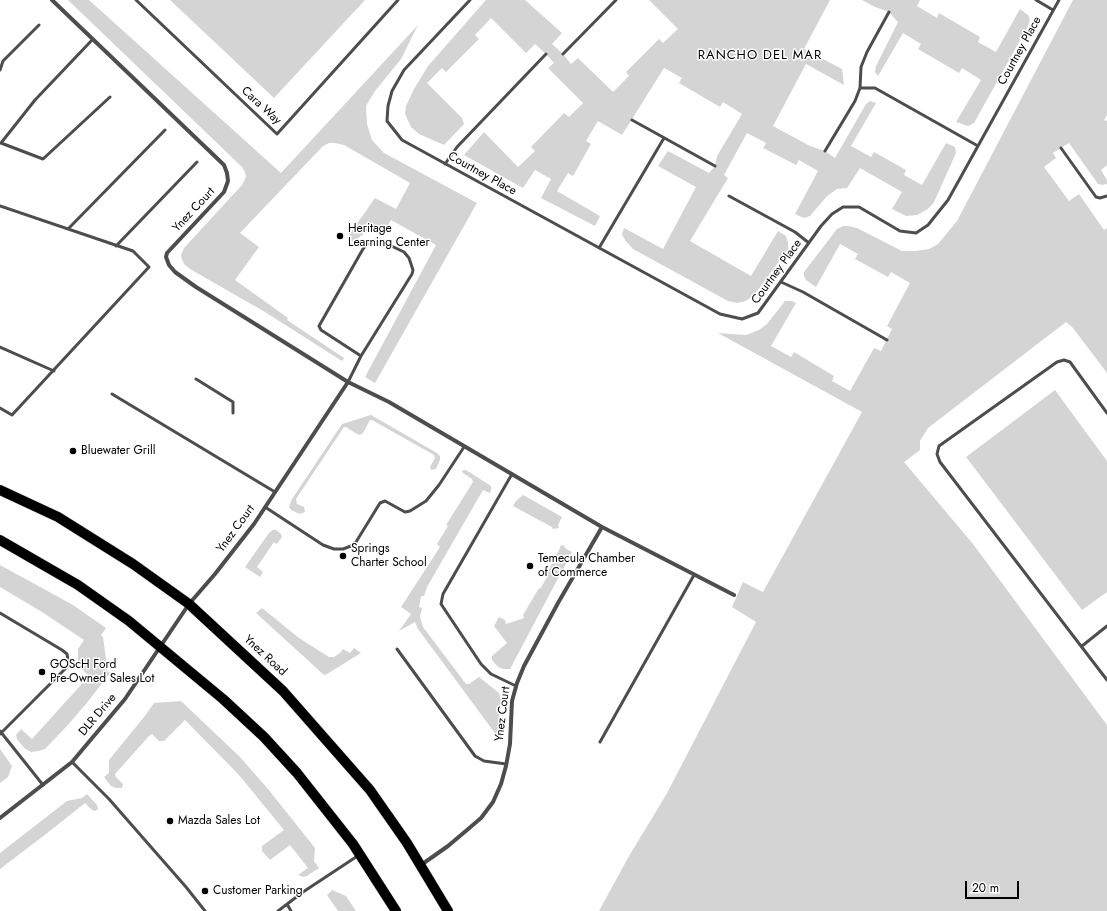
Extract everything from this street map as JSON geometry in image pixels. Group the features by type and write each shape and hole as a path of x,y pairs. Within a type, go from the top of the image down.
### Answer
{"main road":[{"name":"Ynez Road","path":"0,490 58,517 133,564 188,604 283,691 370,790 407,843 448,911"},
{"path":"0,540 78,585 129,621 223,699 264,737 297,773 360,854 396,911"}],"street":[{"name":"Ynez Court","path":"52,0 224,165 228,181 224,192 167,253 166,258 169,265 175,272 196,287 348,382 389,402 602,527 734,595"},
{"name":"Ynez Court","path":"188,604 215,574 254,524 348,382"},
{"name":"Ynez Court","path":"421,865 448,846 480,818 493,802 501,784 510,744 512,701 516,686 524,666 602,527"},
{"name":"DLR Drive","path":"0,818 72,762 125,699 188,604"}],"lane":[{"name":"Cara Way","path":"136,0 277,134 398,0"},
{"name":"Courtney Place","path":"470,0 404,70 392,91 388,106 387,121 402,140 720,314 742,319 758,313 821,226 832,214 843,207 859,207 900,231 916,234 928,225 948,200 1058,0"},
{"path":"563,54 616,0"},
{"path":"1036,0 1053,10"},
{"path":"825,152 855,101 860,88 862,67 867,52 889,12"},
{"path":"0,70 2,62 39,25"},
{"path":"93,39 35,100 1,143 43,159 110,97"},
{"path":"444,164 457,147 546,54"},
{"path":"860,88 875,88 978,146"},
{"path":"632,120 715,166"},
{"path":"68,229 165,130"},
{"path":"599,248 664,138"},
{"path":"1061,148 1096,197 1100,198 1107,196"},
{"path":"116,246 197,162"},
{"path":"729,196 795,232 809,243"},
{"path":"0,206 133,251 149,268 12,415 0,408"},
{"path":"348,382 361,356 412,274 413,270 409,258 404,252 383,242 371,242 362,249 319,326 321,330 361,356"},
{"path":"781,282 804,292 887,340"},
{"path":"0,347 54,371"},
{"path":"1107,414 1070,362 1064,360 1056,362 938,446 937,454 940,462 1107,680"},
{"path":"196,379 233,402 232,413"},
{"path":"112,394 275,492"},
{"path":"265,506 323,545 334,550 343,549 356,542 380,503 385,501 405,512 410,512 426,501 439,485 464,447"},
{"path":"512,474 443,594 441,604 481,664 491,674 516,686"},
{"path":"600,742 694,575"},
{"path":"0,613 67,654 69,665 0,733 43,784"},
{"path":"1082,646 1107,626"},
{"path":"397,649 474,756 484,761 506,764"},
{"path":"72,762 109,799 205,911"},
{"path":"278,911 360,854"},
{"path":"287,904 291,911"}],"shaded area":[{"path":"68,0 89,0 281,173 418,25 401,59 375,91 366,106 367,124 372,140 384,153 477,203 375,383 365,377 436,245 391,220 382,232 365,233 353,242 347,238 375,198 396,209 410,183 344,145 329,143 323,146 240,233 259,247 235,280 288,318 287,320 344,358 342,361 265,312 185,265 181,255 184,248 242,185 246,177 245,172 242,167"},
{"path":"170,0 365,0 274,98"},
{"path":"486,0 525,0 562,33 552,44 571,64 578,58 613,92 629,76 626,72 659,39 663,43 678,29 649,0 830,0 804,49 842,69 844,85 806,64 773,126 810,146 825,151 835,158 866,104 870,101 876,103 851,146 871,157 874,152 906,170 904,175 922,185 946,143 955,147 956,153 934,202 928,209 917,215 906,216 892,209 902,192 860,168 847,188 837,189 827,196 810,216 804,218 795,214 818,171 799,160 796,165 763,148 766,143 747,133 724,175 728,178 690,241 751,276 778,231 786,236 788,249 755,294 746,301 737,303 728,301 633,249 622,234 624,228 663,249 696,187 658,166 668,151 709,173 715,166 717,156 742,114 723,102 720,107 679,83 682,78 664,68 622,135 598,121 586,141 591,144 573,176 568,173 557,191 600,216 595,226 541,198 551,179 535,170 523,188 464,155 484,132 518,167 535,151 531,147 564,113 569,117 583,103 548,68 554,63 546,54 535,44 526,53 491,18 475,35 479,39 446,72 442,68 427,83 462,118 464,124 444,145 419,134 411,127 405,114 406,106 414,89 428,66"},
{"path":"862,0 920,0 917,6 937,18 939,13 980,37 978,42 996,52 1020,9 1028,15 1030,20 974,123 968,126 956,122 981,80 962,68 959,73 918,49 921,44 903,33 878,76 875,72 876,66 898,22 889,12"},
{"path":"1073,0 1107,0 1107,115 1104,120 1107,121 1107,165 1101,170 1107,180 1107,184 1098,184 1069,143 1053,153 1056,158 1044,167 1069,201 1079,194 1104,230 1107,228 1107,373 1073,328 1066,322 928,428 920,441 920,450 904,462 973,544 1107,725 1107,911 599,911 629,856 666,795 756,622 732,607 743,582 763,592 862,412 718,333 746,335 759,330 767,324 785,301 792,301 796,303 771,346 791,357 794,352 834,376 832,381 850,391 874,348 881,351 892,329 887,326 910,283 891,272 888,277 855,259 858,254 840,244 816,287 806,280 804,272 837,229 843,226 857,228 902,251 929,249 938,244 957,221"},
{"path":"1055,390 1107,461 1107,592 1082,610 966,457"},
{"path":"371,415 437,453 440,456 440,460 436,469 431,470 430,467 435,458 434,455 372,420 370,420 363,433 360,435 344,427 296,499 297,504 304,507 305,512 300,514 291,510 289,507 292,499 342,424"},
{"path":"464,470 491,486 491,490 490,493 483,490 427,587 424,596 421,596 419,607 422,608 420,617 423,627 466,684 469,684 479,677 499,693 501,700 497,736 418,629 415,622 399,631 411,614 401,607 440,547 437,544 448,526 446,525 473,482 472,479 463,473 462,471"},
{"path":"523,495 562,517 558,525 559,528 553,529 552,527 513,506"},
{"path":"276,530 282,537 277,544 274,542 257,567 263,572 260,577 245,567 269,533"},
{"path":"564,545 565,548 572,552 510,669 498,667 492,660 492,656 507,643 494,626 499,617 505,620 506,624 524,618 523,615 549,574 547,573 560,546"},
{"path":"0,565 73,605 106,628 101,635 103,637 107,666 105,669 110,673 66,727 45,749 38,751 31,752 24,748 17,739 16,735 21,729 32,739 89,676 78,665 78,649 84,640 42,612 0,587"},
{"path":"262,608 299,638 329,657 334,657 343,649 350,653 354,648 361,653 324,675 256,613"},
{"path":"181,701 240,757 268,789 315,848 314,861 319,868 307,876 303,877 298,875 308,868 290,845 270,860 262,851 262,846 284,830 239,775 185,720 164,741 159,741 152,734 149,736 115,774 123,784 122,788 111,786 104,777 109,773 109,760 154,703"},
{"path":"0,749 12,766 8,777 0,783"},
{"path":"87,794 97,805 98,809 95,811 92,810 85,803 0,869 0,853 67,801 82,798"},
{"path":"332,890 346,896 356,911 338,911 327,895"}],"place":[{"name":"Heritage Learning Center","path":"340,236"},
{"name":"Bluewater Grill","path":"73,451"},
{"name":"Springs Charter School","path":"343,556"},
{"name":"Temecula Chamber of Commerce","path":"530,566"},
{"name":"GOScH Ford Pre-Owned Sales Lot","path":"42,672"},
{"name":"Mazda Sales Lot","path":"170,821"},
{"name":"Customer Parking","path":"205,891"}],"district":[{"name":"RANCHO DEL MAR","path":"760,56"}]}
